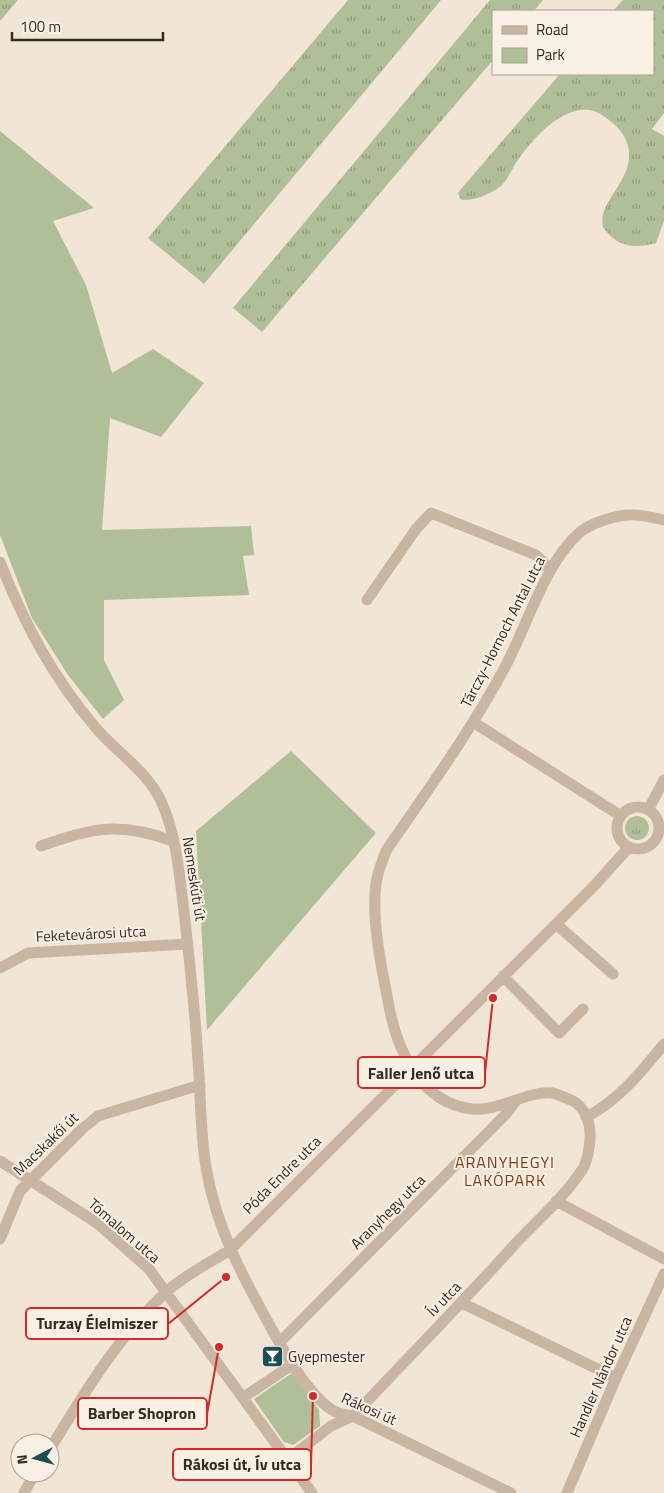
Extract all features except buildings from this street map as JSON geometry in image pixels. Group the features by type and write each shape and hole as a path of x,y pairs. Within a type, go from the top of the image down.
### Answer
{"street":[{"path":"367,600 416,529 431,513 536,555 551,570"},
{"name":"Tárczy-Hornoch Antal utca","path":"586,1117 581,1107 574,1101 553,1093 532,1095 516,1101 474,1110 441,1100 424,1086 411,1067 400,1043 390,1012 382,971 376,918 377,875 386,851 473,722 506,666 551,570 578,534 593,525 624,515 636,514 664,520"},
{"name":"Nemeskúti út","path":"0,562 26,624 54,674 98,730 142,772 164,808 173,841 188,944 206,1166 214,1204 230,1250"},
{"name":"Tárczy-Hornoch Antal utca","path":"473,722 620,816"},
{"path":"648,810 664,780"},
{"path":"643,807 648,810 657,820 660,843 641,849 629,847 620,839 617,833 620,816 630,808 643,807"},
{"path":"41,846 93,830 114,828 137,830 173,841"},
{"name":"Póda Endre utca","path":"60,1433 89,1384 131,1330 166,1293 230,1250 556,924 629,847"},
{"path":"556,924 613,974"},
{"name":"Feketevárosi utca","path":"0,968 28,953 188,944"},
{"path":"503,976 559,1033 583,1008"},
{"path":"586,1117 608,1103 635,1077 664,1044"},
{"name":"Macskakői út","path":"0,1239 20,1191 30,1179 98,1116 200,1085"},
{"name":"Aranyhegy utca","path":"279,1343 516,1101"},
{"name":"Ív utca","path":"353,1416 462,1303 556,1201 583,1168 590,1138 586,1117"},
{"name":"Tómalom utca","path":"0,1161 96,1223 149,1269 244,1397 312,1493"},
{"path":"556,1201 664,1259"},
{"name":"Rákosi út","path":"230,1250 279,1343 320,1399 334,1411 353,1416 511,1493"},
{"name":"Handler Nándor utca","path":"567,1493 616,1378 664,1274"},
{"path":"462,1303 616,1378"},
{"path":"244,1397 293,1364"},
{"path":"288,1459 331,1426 353,1416"}],"green space":[{"path":"0,0 18,0 0,21"},
{"path":"348,0 441,0 204,284 148,238"},
{"path":"490,0 543,0 535,10 492,10 492,61 262,332 233,308"},
{"path":"623,0 664,0 664,113 652,129 664,136 664,221 656,243 640,246 626,245 614,239 603,227 603,217 606,208 627,169 629,158 627,141 622,133 609,120 594,111 582,110 571,112 559,118 530,144 502,185 482,197 470,200 460,199 458,193 461,189 559,75 654,75 654,10 614,10"},
{"path":"0,131 94,208 53,221 86,285 112,373 153,349 204,383 161,437 110,418 102,530 251,526 254,555 243,556 249,595 104,600 104,660 124,700 103,719 68,675 32,618 0,535"},
{"path":"291,751 376,833 207,1030 196,831"},
{"path":"637,816 646,819 649,828 646,837 637,840 628,837 625,828 628,819"},
{"path":"292,1373 319,1410 320,1426 293,1445 284,1442 254,1399"}],"place":[{"name":"Faller Jenő utca","path":"493,998"},
{"name":"Turzay Élelmiszer","path":"226,1277"},
{"name":"Barber Shopron","path":"219,1347"},
{"name":"Gyepmester","path":"272,1357"},
{"name":"Rákosi út, Ív utca","path":"313,1396"}],"district":[{"name":"ARANYHEGYI LAKÓPARK","path":"505,1171"}]}
